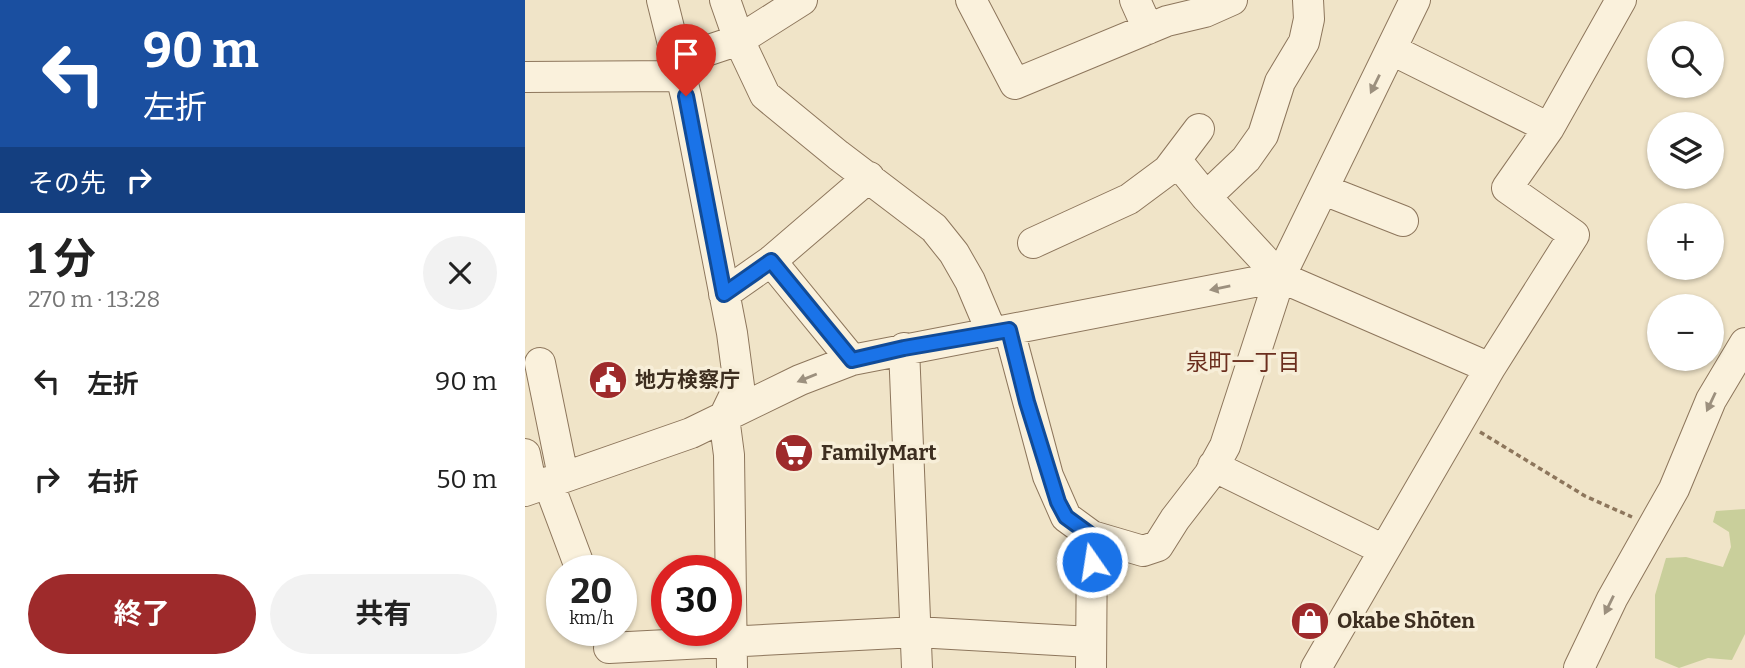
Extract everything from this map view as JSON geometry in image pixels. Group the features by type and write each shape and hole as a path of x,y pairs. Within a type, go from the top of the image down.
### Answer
{"street":[{"path":"662,0 686,96 724,294 721,335 739,386 724,416 729,455 732,655"},
{"path":"725,0 739,40 765,96 934,228 954,253 1000,331 1027,402 1058,502 1066,517 1092,536 1143,551 1159,546 1225,446 1280,278 1415,0"},
{"path":"525,77 678,68 739,40 802,0"},
{"path":"971,0 1014,84 1167,21 1205,12 1232,0"},
{"path":"1135,0 1148,29"},
{"path":"1206,197 1246,159 1263,135 1280,82 1304,42 1309,19 1308,0"},
{"path":"1316,668 1490,368 1574,235 1507,188 1549,128 1621,0"},
{"path":"1392,50 1549,128"},
{"path":"1033,243 1129,198 1167,170 1199,129"},
{"path":"1176,160 1280,278 1490,368"},
{"path":"724,294 771,261 869,177"},
{"path":"1324,190 1403,221"},
{"path":"771,261 852,360"},
{"path":"542,484 691,433 800,380 852,360 1280,278"},
{"path":"1580,668 1612,599 1674,489 1711,400 1745,343"},
{"path":"904,348 917,668"},
{"path":"540,363 542,484"},
{"path":"525,453 574,555"},
{"path":"1213,466 1384,550"},
{"path":"609,649 732,655 916,632 1091,655 1092,536"}],"path":[{"path":"1460,420 1585,496 1653,526"}],"green space":[{"path":"1745,509 1745,634 1732,660 1708,658 1679,668 1655,658 1655,595 1666,558 1686,557 1723,567 1731,547 1729,532 1713,522 1716,511"}],"place":[{"name":"地方検察庁","path":"608,380"},
{"name":"FamilyMart","path":"794,453"},
{"name":"Okabe Shōten","path":"1310,621"}],"district":[{"name":"泉町一丁目","path":"1243,362"}],"route":[{"path":"686,96 724,294 771,261 852,360 1009,330 1048,476 1066,517 1092,536 1092,562"}]}
